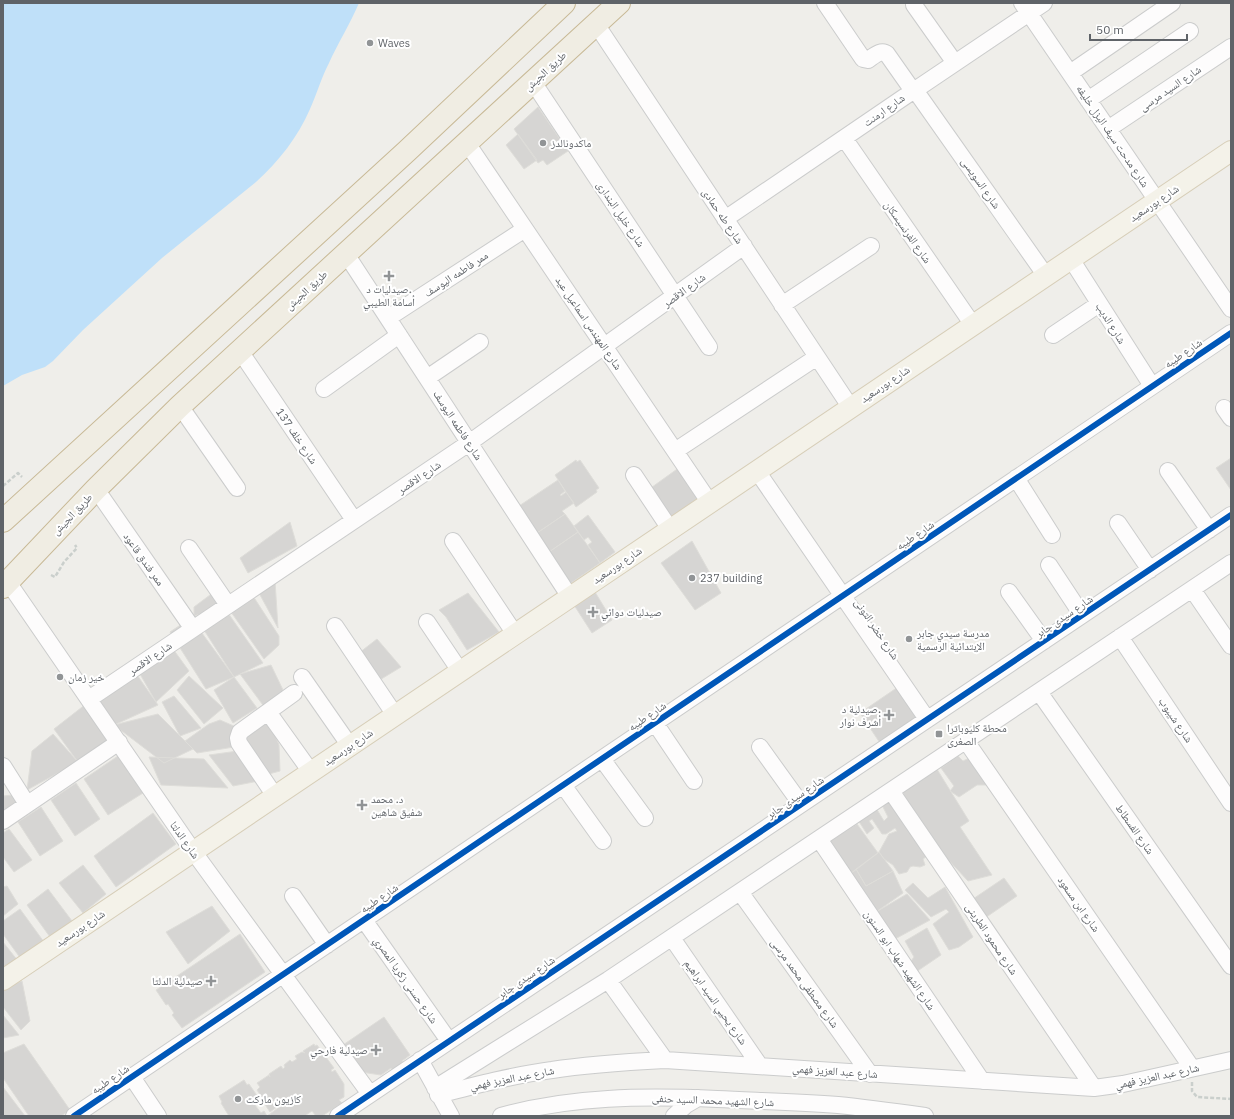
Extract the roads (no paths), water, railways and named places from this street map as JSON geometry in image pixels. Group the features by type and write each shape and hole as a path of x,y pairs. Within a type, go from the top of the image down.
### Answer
{"highway":[{"path":"3,520 401,156 564,3"},
{"name":"طريق الجيش","path":"5,584 96,489 180,406 619,3"}],"main road":[{"name":"شارع بورسعيد","path":"3,980 1231,151"}],"street":[{"name":"شارع السويسى","path":"825,3 863,59 868,60 881,52 885,52 914,90 1046,276"},
{"name":"شارع ارمنت","path":"725,219 955,63 1026,8 1044,3"},
{"path":"1070,73 1172,3"},
{"path":"914,5 955,63"},
{"name":"شارع مدحت سيف اليزل خليفه","path":"1026,8 1231,309"},
{"name":"شارع طه حمادى","path":"596,24 851,408"},
{"path":"1088,100 1190,31"},
{"name":"شارع السيد مرسى","path":"1108,129 1231,47"},
{"name":"شارع خليل البندارى","path":"533,82 709,347"},
{"name":"شارع الفرنسيسكان","path":"844,138 973,325"},
{"name":"شارع المهندس اسماعيل عيد","path":"467,143 710,503"},
{"name":"ممر فاطمه اليوسف","path":"388,318 525,229"},
{"name":"شارع الاقصر","path":"89,699 469,443 744,246"},
{"path":"782,305 871,246"},
{"name":"شارع فاطمه اليوسف","path":"346,254 570,597"},
{"name":"شارع الديب","path":"1071,259 1152,386"},
{"path":"1053,335 1099,304"},
{"name":"شارع طيبه","path":"74,1116 1231,333"},
{"path":"324,389 399,335"},
{"path":"427,378 480,342"},
{"name":"شارع خلف 137","path":"240,351 354,520"},
{"path":"675,451 817,357"},
{"path":"180,406 237,488"},
{"name":"شارع خضر التونى","path":"757,471 927,720"},
{"path":"1168,471 1210,530"},
{"path":"634,475 670,530"},
{"path":"1016,478 1052,535"},
{"name":"ممر فندق قاعود","path":"96,489 193,629"},
{"name":"شارع سيدى جابر","path":"338,1116 1231,515"},
{"path":"1118,523 1150,570"},
{"path":"453,541 515,634"},
{"path":"189,548 228,605"},
{"path":"437,1092 672,938 1231,563"},
{"path":"1049,565 1082,615"},
{"name":"شارع الدلتا","path":"5,584 89,699 193,851 370,1094"},
{"path":"1192,589 1231,646"},
{"path":"1009,592 1044,641"},
{"path":"427,622 460,671"},
{"path":"335,626 395,715"},
{"name":"شارع شيبوب","path":"1120,637 1231,803"},
{"path":"302,677 350,746"},
{"name":"شارع الفسطاط","path":"1039,692 1231,966"},
{"path":"275,796 238,740 240,732 294,693"},
{"path":"268,712 311,772"},
{"path":"655,723 694,781"},
{"name":"شارع ابن مسعود","path":"966,741 1192,1068"},
{"path":"3,821 119,742"},
{"path":"760,747 802,804"},
{"path":"602,759 644,818"},
{"path":"3,766 27,804"},
{"path":"563,785 603,840"},
{"name":"شارع محمود الطرينى","path":"891,791 1094,1088"},
{"name":"شارع الشهيد شهاب ابو السنون","path":"819,839 982,1081"},
{"name":"شارع مصطفى محمد مرسى","path":"740,892 870,1074"},
{"path":"293,896 327,945"},
{"name":"شارع حسنى زكريا المصري","path":"364,920 449,1041"},
{"name":"شارع يحيي السيد ابراهيم","path":"672,938 760,1066"},
{"path":"608,980 665,1060"},
{"path":"420,1060 451,1116"},
{"name":"شارع عبد العزيز فهمي","path":"437,1092 551,1070 608,1063 665,1060 1094,1088 1123,1084 1231,1060"},
{"path":"132,1077 158,1116"},
{"name":"شارع الشهيد محمد السيد حنفى","path":"501,1116 515,1112 574,1102 634,1098 698,1098 845,1111 925,1116"},
{"path":"674,1116 686,1105 698,1098"}],"water":[{"path":"3,3 359,3 326,69 300,129 294,139 272,166 256,182 162,258 83,330 53,361 45,367 22,375 3,386"}],"place":[{"name":"Waves","path":"370,43"},
{"name":"ماكدونالدز","path":"543,143"},
{"name":"صيدليات د. أسامة الطيبي","path":"389,276"},
{"name":"237 building","path":"692,578"},
{"name":"صيدليات دوائي","path":"593,612"},
{"name":"مدرسة سيدي جابر الإبتدائية الرسمية","path":"909,639"},
{"name":"خير زمان","path":"60,677"},
{"name":"صيدلية د. أشرف نوار","path":"889,715"},
{"name":"محطة كليوباترا الصغرى","path":"939,734"},
{"name":"د. محمد شفيق شاهين","path":"362,805"},
{"name":"صيدلية الدلتا","path":"211,981"},
{"name":"صيدلية فارحي","path":"376,1050"},
{"name":"كازيون ماركت","path":"238,1099"}]}
